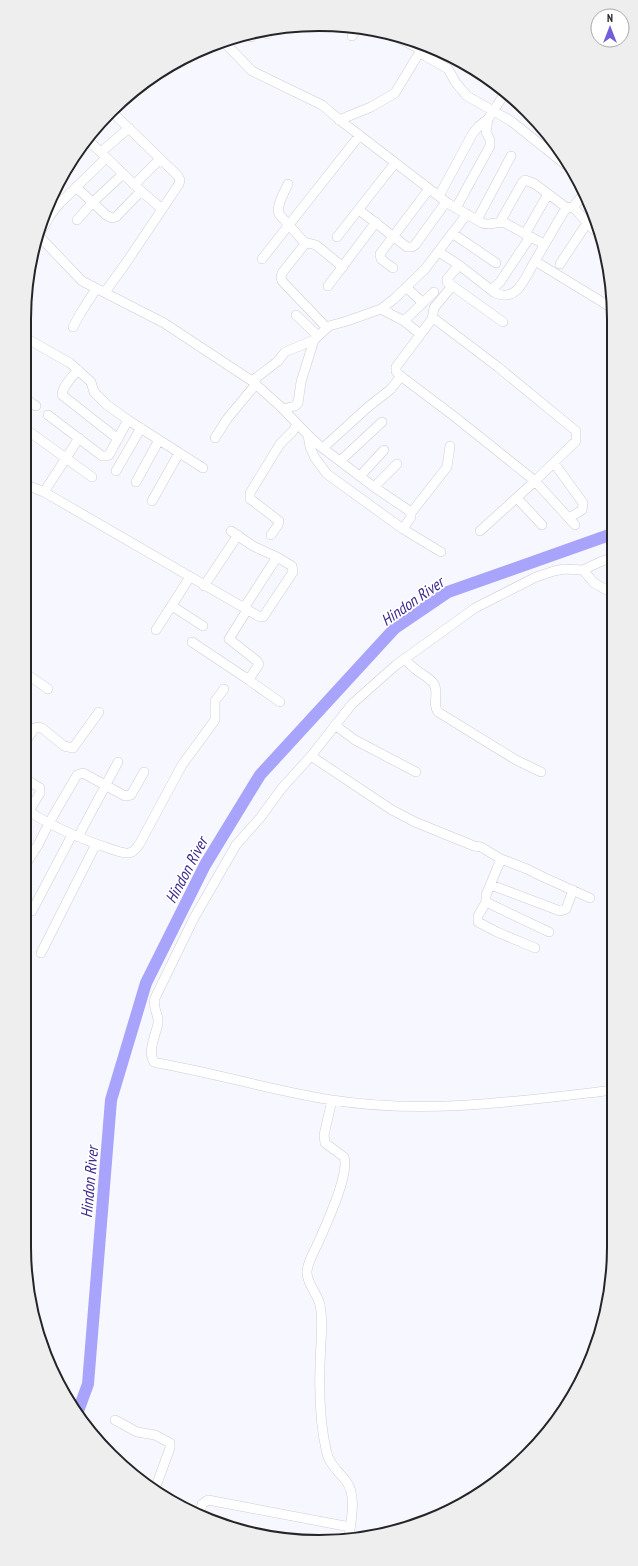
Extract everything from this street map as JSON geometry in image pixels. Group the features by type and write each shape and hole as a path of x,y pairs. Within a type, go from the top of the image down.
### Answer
{"street":[{"path":"227,46 252,71 322,105 359,136 456,208 487,225 500,222 504,223 544,244"},
{"path":"339,120 371,107 395,93 421,50"},
{"path":"425,52 451,72 456,83 463,92 472,99 510,121 558,158"},
{"path":"359,210 407,247 412,247 415,245 443,199 473,133 488,119 502,97"},
{"path":"73,327 80,314 100,290 126,263 179,184 180,180 178,176 115,115"},
{"path":"456,208 490,146 490,140 486,132 488,119"},
{"path":"51,214 129,128"},
{"path":"262,259 359,136"},
{"path":"92,143 137,188 162,209"},
{"path":"477,220 511,156"},
{"path":"76,187 106,215 112,218 116,217 160,159"},
{"path":"337,237 395,163"},
{"path":"77,220 92,203 123,174"},
{"path":"500,222 525,180 535,184 570,208 592,227"},
{"path":"288,184 278,206 279,214 304,242 316,245 342,267"},
{"path":"393,268 379,257 380,254 429,189"},
{"path":"492,289 498,285 527,235 548,194"},
{"path":"439,252 496,293 502,296 507,296 516,292 559,218 580,198"},
{"path":"215,438 227,419 254,383 278,361 285,352 316,338 326,327 381,309 424,269 439,252 467,214"},
{"path":"328,286 376,222"},
{"path":"560,264 587,223"},
{"path":"452,233 496,263"},
{"path":"42,241 82,281 164,323 254,383 323,448 411,513"},
{"path":"304,242 304,247 282,274 282,281 326,327"},
{"path":"535,261 606,304"},
{"path":"459,265 447,279 447,282 503,322"},
{"path":"452,286 434,308 432,319 396,367 396,371 535,481 572,522 582,510 583,503 554,463"},
{"path":"406,287 423,303"},
{"path":"404,321 434,292"},
{"path":"381,309 404,321 420,334"},
{"path":"296,315 316,338"},
{"path":"432,319 436,320 498,367 576,431 576,440 554,463 480,531"},
{"path":"283,409 295,406 298,403 301,382 316,338"},
{"path":"31,341 70,363 92,384 93,390 101,399 128,420 203,468"},
{"path":"78,370 62,391 62,395 118,439"},
{"path":"323,448 368,407 391,389 401,376"},
{"path":"31,403 36,406"},
{"path":"48,415 102,456 109,455 128,420"},
{"path":"340,461 382,422"},
{"path":"271,535 279,521 250,499 250,493 280,444 293,431 297,424"},
{"path":"116,471 141,428"},
{"path":"31,433 92,477"},
{"path":"308,435 310,447 315,458 327,474 403,529 441,552"},
{"path":"44,492 79,438"},
{"path":"136,482 159,440"},
{"path":"403,529 411,513 447,467 450,446"},
{"path":"360,476 384,450"},
{"path":"152,501 180,453"},
{"path":"374,487 397,464"},
{"path":"31,487 44,492 204,586 263,617 293,572 292,566 277,557 259,550 235,533 204,586"},
{"path":"374,508 387,496"},
{"path":"517,498 542,525"},
{"path":"250,680 258,667 258,661 229,639 277,557"},
{"path":"607,560 583,570 559,570 536,577 475,608 405,658 352,704 311,756 282,788 260,818 236,845 200,908 155,998 154,1006 158,1020 152,1055 154,1062 332,1100 399,1107 444,1107 607,1091"},
{"path":"583,570 594,583 607,590"},
{"path":"156,630 190,577"},
{"path":"172,606 203,626"},
{"path":"192,642 250,680 280,702"},
{"path":"405,658 410,666 434,684 436,692 435,708 438,712 516,760 541,772"},
{"path":"31,677 48,689"},
{"path":"31,813 75,836 96,844 126,853 131,853 136,850 182,765 215,720 215,701 224,689"},
{"path":"31,728 42,728 64,746 73,748 99,712"},
{"path":"334,725 366,746 416,772"},
{"path":"31,734 34,729"},
{"path":"311,756 392,810 437,832 465,841 474,846 481,847 501,859 527,868 543,877 590,898"},
{"path":"32,911 118,762"},
{"path":"31,856 77,774 83,773 125,796 129,796 144,772"},
{"path":"31,782 40,788 40,793 31,804"},
{"path":"40,953 96,844"},
{"path":"501,859 485,899 486,902 478,916 478,922 497,932 535,948"},
{"path":"490,885 560,911 566,909 573,890"},
{"path":"486,902 549,932"},
{"path":"332,1100 324,1135 325,1143 327,1146 344,1157 346,1169 330,1215 310,1260 307,1272 320,1305 320,1411 327,1452 331,1464 346,1480 350,1489 352,1504 349,1533"},
{"path":"115,1420 137,1432 155,1435 170,1443 170,1448 156,1484"},
{"path":"201,1509 202,1504 208,1500 350,1527"}],"waterway":[{"name":"Hindon River","path":"80,1407 88,1384 111,1100 146,983 205,865 260,775 395,628 448,592 607,536"}]}
